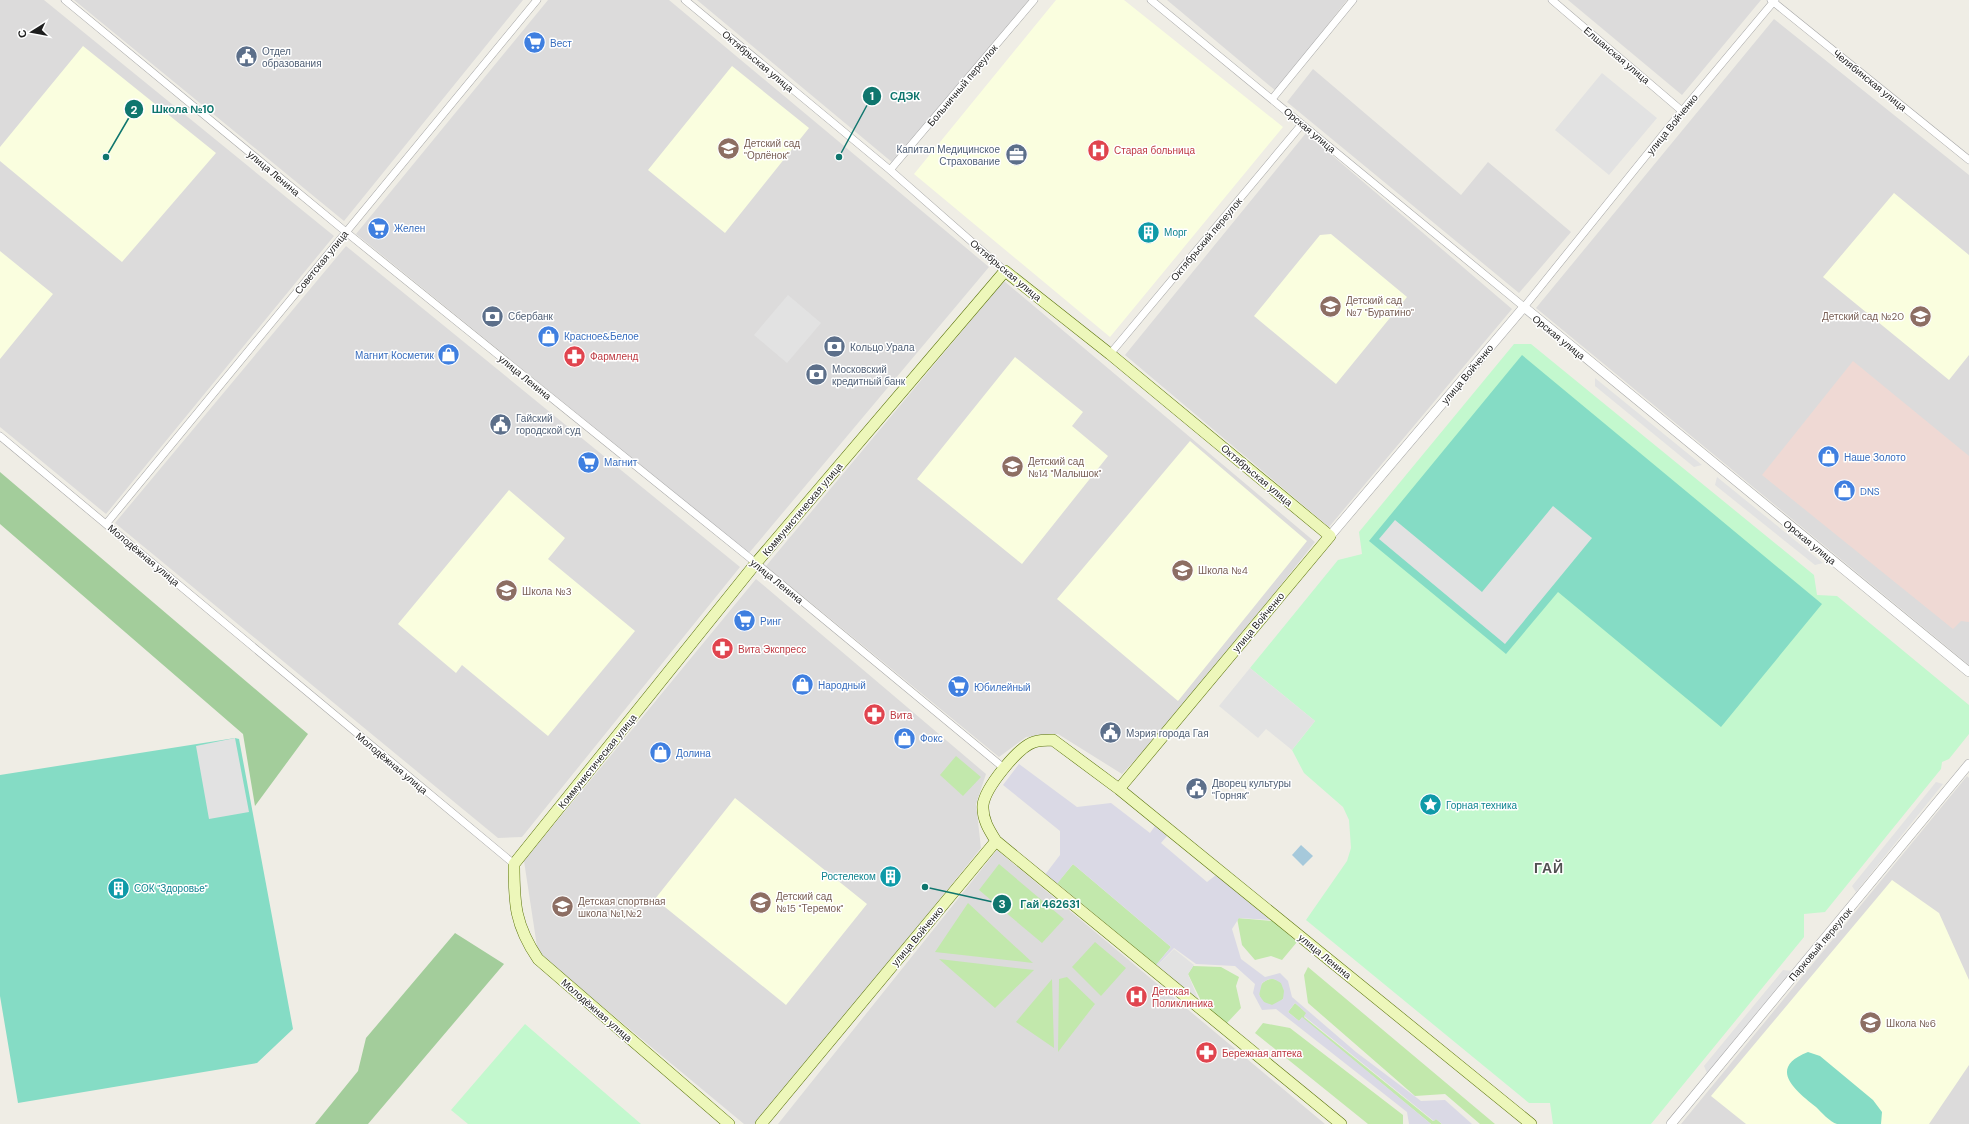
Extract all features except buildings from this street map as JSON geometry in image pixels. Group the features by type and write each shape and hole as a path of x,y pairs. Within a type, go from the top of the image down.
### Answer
{"main road":[{"name":"Октябрьская улица","path":"1005,271 1110,354 1330,536"},
{"name":"Коммунистическая улица","path":"514,864 756,563 1005,271"},
{"name":"улица Войченко","path":"1119,789 1330,536"},
{"path":"1119,789 1053,740 1035,741 1020,750 1004,769 986,795 983,804 984,816 987,827 996,842 1341,1124"},
{"name":"улица Ленина","path":"1119,789 1532,1124"},
{"name":"улица Войченко","path":"761,1124 996,842"},
{"name":"Молодёжная улица","path":"514,864 514,890 518,917 525,940 538,959 729,1124"}],"street":[{"name":"улица Ленина","path":"65,0 346,232 756,563 1004,769"},
{"name":"Советская улица","path":"106,524 537,0"},
{"name":"Октябрьская улица","path":"685,0 890,170 1005,271"},
{"name":"Больничный переулок","path":"890,170 1034,0"},
{"name":"Орская улица","path":"1151,0 1969,672"},
{"path":"1272,99 1352,0"},
{"name":"Елшанская улица","path":"1552,0 1682,111"},
{"name":"улица Войченко","path":"1330,536 1524,307 1682,111 1774,1"},
{"name":"Челябинская улица","path":"1774,1 1969,160"},
{"name":"Октябрьский переулок","path":"1110,354 1302,124"},
{"name":"Молодёжная улица","path":"0,436 514,864"},
{"name":"Парковый переулок","path":"1671,1124 1969,764"}],"shaded area":[{"path":"0,0 44,0 334,236 106,514 0,427"},
{"path":"74,0 523,0 344,221"},
{"path":"548,0 669,0 989,267 749,553 356,234"},
{"path":"697,0 1029,0 893,163"},
{"name":"Старая больница","path":"1056,0 1124,0 1283,127 1110,337 914,174"},
{"path":"1167,0 1347,0 1276,91"},
{"path":"1568,0 1761,0 1682,95"},
{"path":"1774,19 1969,175 1969,665 1536,308"},
{"path":"83,46 216,153 122,262 0,161 0,147"},
{"name":"Детский сад \"Орлёнок\"","path":"732,66 809,128 725,233 648,170"},
{"path":"1313,69 1461,195 1488,162 1571,232 1519,293 1287,102"},
{"path":"1602,73 1657,118 1609,175 1555,130"},
{"path":"1306,133 1512,309 1329,527 1125,355"},
{"name":"Детский сад №20","path":"1894,193 1969,255 1969,355 1949,380 1823,277"},
{"name":"Детский сад №7 \"Буратино\"","path":"1331,234 1407,297 1336,384 1254,316 1320,235"},
{"path":"346,246 740,567 522,837 498,838 115,523"},
{"path":"0,251 53,294 0,359"},
{"path":"1004,281 1315,542 1183,708 1122,774 1058,734 1026,737 999,757 766,566"},
{"path":"788,295 821,323 787,363 754,335"},
{"name":"Детский сад №14 \"Малышок\"","path":"1015,357 1083,412 1072,426 1108,456 1022,564 917,479"},
{"path":"1853,361 1969,456 1969,622 1961,621 1953,629 1762,475"},
{"path":"1595,378 1702,465 1694,467 1595,386"},
{"name":"Школа №4","path":"1190,441 1307,541 1178,701 1057,599"},
{"path":"1717,477 1823,563 1815,565 1715,485"},
{"name":"Школа №3","path":"509,490 565,538 548,559 635,631 548,736 462,665 456,673 398,624"},
{"path":"1553,506 1592,538 1505,644 1379,539 1395,520 1482,592"},
{"path":"756,579 986,774 976,804 981,848 758,1124 744,1124 538,953 524,861"},
{"path":"1250,668 1315,721 1292,750 1266,729 1258,738 1219,706"},
{"path":"235,738 249,812 209,819 196,746"},
{"path":"1019,764 1077,807 1111,803 1150,833 1155,826 1167,836 1161,843 1207,882 1216,875 1270,920 1239,918 1232,929 1241,959 1265,977 1280,973 1288,981 1292,997 1356,1052 1421,1101 1445,1100 1472,1124 1442,1124 1436,1119 1434,1121 1304,1016 1306,1013 1295,1003 1288,1012 1299,1021 1302,1017 1431,1124 1409,1124 1407,1112 1276,1009 1262,1010 1253,993 1255,984 1235,966 1196,964 1174,948 1155,968 1044,876 1060,855 1060,831 1003,785","holes":["1073,864 1171,947 1156,965 1057,884","1269,979 1274,979 1281,983 1284,991 1283,999 1272,1005 1264,1002 1259,995 1262,983"]},
{"name":"Школа №6","path":"1967,776 1969,778 1969,1124 1681,1124"},
{"path":"1936,782 1943,784 1856,892 1852,886"},
{"name":"Детский сад №15 \"Теремок\"","path":"735,798 867,904 786,1005 655,899"},
{"path":"997,850 1325,1124 778,1124"},
{"name":"Школа №6","path":"1892,880 1939,913 1969,980 1969,1065 1929,1124 1746,1124 1711,1096"},
{"path":"1174,949 1194,965 1188,974 1201,1006 1155,968"},
{"path":"1783,970 1792,971 1707,1073 1704,1066"}],"green space":[{"path":"1514,344 1531,344 1814,575 1817,595 1837,596 1969,705 1969,734 1949,759 1942,762 1941,769 1825,912 1804,914 1804,937 1651,1124 1553,1124 1550,1103 1529,1103 1306,920 1347,861 1351,848 1349,820 1343,807 1304,773 1292,750 1315,721 1250,668 1338,560 1362,554 1359,532"},
{"path":"1522,355 1822,604 1721,727 1558,592 1506,654 1369,541"},
{"path":"0,472 308,734 255,806 243,734 0,524"},
{"path":"235,738 239,739 293,1029 257,1063 18,1103 0,996 0,775"},
{"path":"956,756 981,777 963,796 940,775"},
{"path":"999,864 1064,919 1042,943 979,890"},
{"path":"1073,864 1171,947 1156,965 1057,883"},
{"path":"968,903 1033,963 935,952"},
{"path":"1237,918 1273,921 1297,942 1282,960 1271,956 1255,960 1242,945"},
{"path":"455,933 504,964 368,1124 315,1124 358,1071 366,1038"},
{"path":"1095,942 1126,968 1101,996 1072,967"},
{"path":"939,959 1034,970 995,1008"},
{"path":"1193,966 1221,967 1239,977 1236,986 1241,1008 1226,1024 1203,1005 1188,974"},
{"path":"1308,967 1495,1124 1480,1124 1445,1094 1415,1096 1308,1003 1304,975"},
{"path":"1067,977 1095,1004 1058,1052 1059,979"},
{"path":"1052,979 1054,1048 1016,1022"},
{"path":"1272,979 1281,983 1285,992 1281,1001 1272,1005 1263,1001 1259,992 1263,983"},
{"path":"1295,1003 1307,1013 1304,1017 1433,1121 1436,1119 1442,1124 1431,1124 1302,1018 1299,1021 1288,1012"},
{"path":"1263,1023 1290,1028 1403,1115 1403,1124 1368,1124 1255,1033"},
{"path":"525,1024 641,1124 468,1124 451,1110"},
{"path":"1808,1052 1820,1056 1873,1100 1882,1112 1881,1124 1834,1123 1800,1093 1793,1086 1787,1072 1789,1065 1796,1058"}],"water":[{"path":"1301,845 1313,856 1303,866 1292,855"}],"place":[{"name":"Вест","path":"534,43"},
{"name":"Отдел образования","path":"246,57"},
{"name":"Детский сад \"Орлёнок\"","path":"728,149"},
{"name":"Старая больница","path":"1098,150"},
{"name":"Капитал Медицинское Страхование","path":"1016,155"},
{"name":"Школа №10","path":"106,157"},
{"name":"СДЭК","path":"839,157"},
{"name":"Желен","path":"379,228"},
{"name":"Морг","path":"1148,232"},
{"name":"Детский сад №7 \"Буратино\"","path":"1331,306"},
{"name":"Сбербанк","path":"492,316"},
{"name":"Детский сад №20","path":"1920,316"},
{"name":"Красное&Белое","path":"548,336"},
{"name":"Кольцо Урала","path":"834,347"},
{"name":"Магнит Косметик","path":"449,355"},
{"name":"Фармленд","path":"575,356"},
{"name":"Московский кредитный банк","path":"816,375"},
{"name":"Гайский городской суд","path":"500,424"},
{"name":"Наше Золото","path":"1828,457"},
{"name":"Магнит","path":"588,462"},
{"name":"Детский сад №14 \"Малышок\"","path":"1013,467"},
{"name":"DNS","path":"1845,491"},
{"name":"Школа №4","path":"1182,570"},
{"name":"Школа №3","path":"506,591"},
{"name":"Ринг","path":"745,621"},
{"name":"Вита Экспресс","path":"722,649"},
{"name":"Народный","path":"802,685"},
{"name":"Юбилейный","path":"958,687"},
{"name":"Вита","path":"874,715"},
{"name":"Мэрия города Гая","path":"1111,733"},
{"name":"Фокс","path":"905,738"},
{"name":"Долина","path":"660,753"},
{"name":"Дворец культуры \"Горняк\"","path":"1197,789"},
{"name":"Горная техника","path":"1430,805"},
{"name":"Ростелеком","path":"891,876"},
{"name":"Гай 462631","path":"925,887"},
{"name":"СОК \"Здоровье\"","path":"119,888"},
{"name":"Детский сад №15 \"Теремок\"","path":"761,902"},
{"name":"Детская спортвная школа №1,№2","path":"563,907"},
{"name":"Детская Поликлиника","path":"1136,997"},
{"name":"Школа №6","path":"1871,1023"},
{"name":"Бережная аптека","path":"1206,1053"}],"district":[{"name":"ГАЙ","path":"1549,868"}]}
